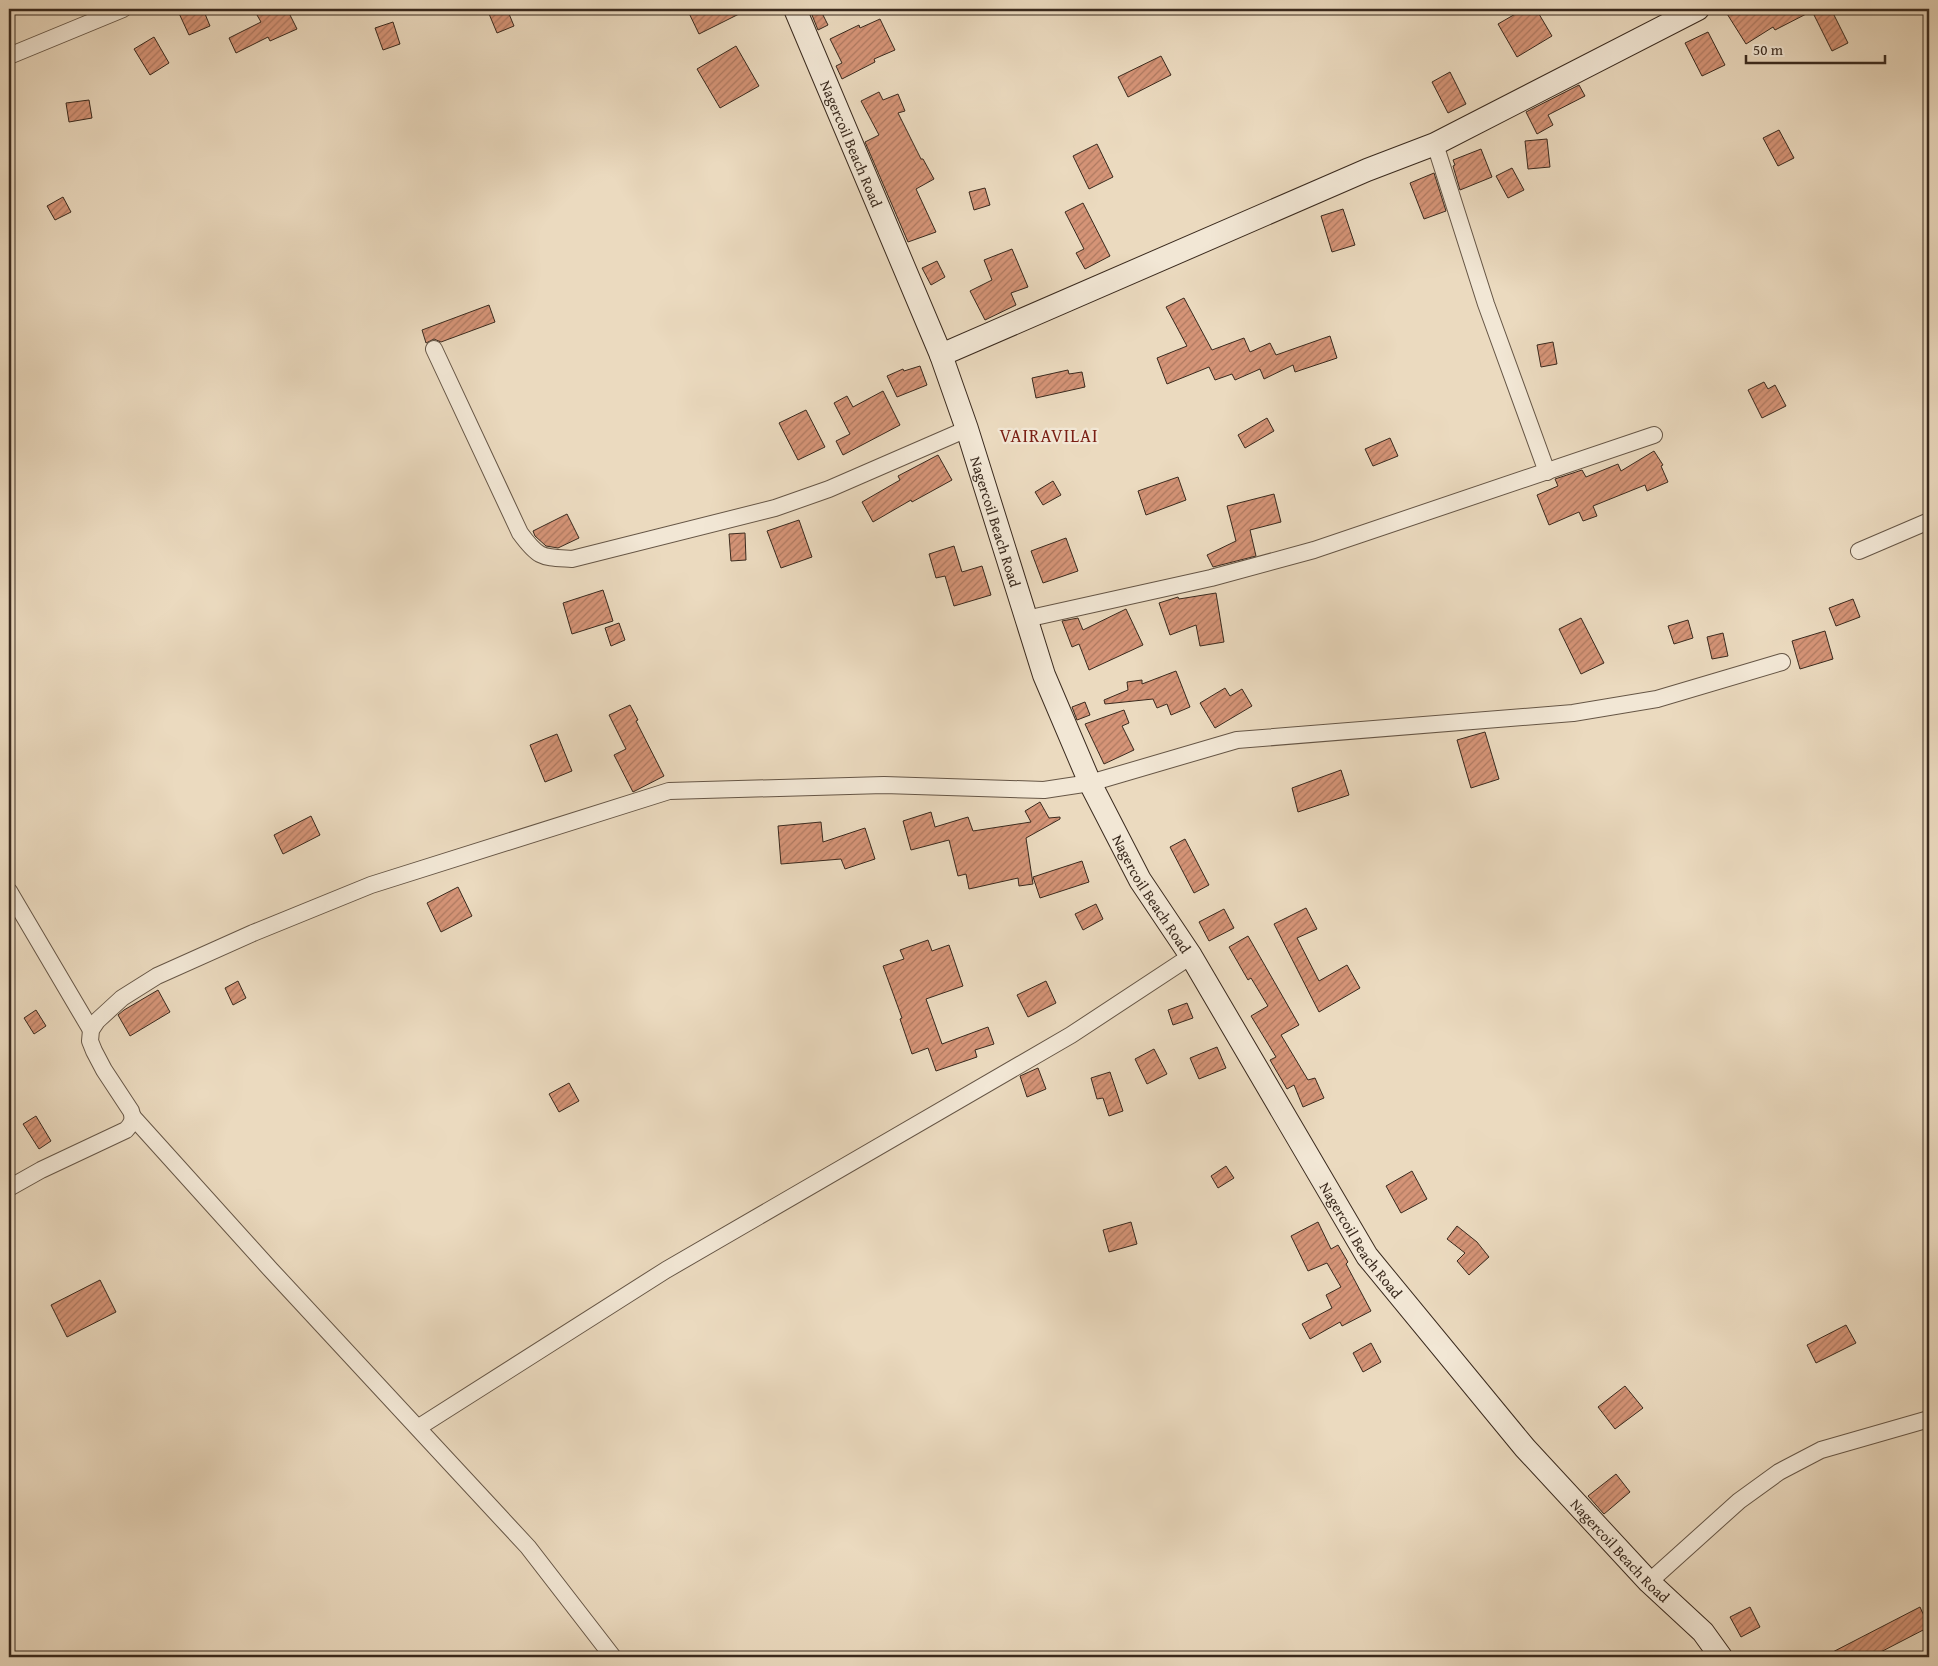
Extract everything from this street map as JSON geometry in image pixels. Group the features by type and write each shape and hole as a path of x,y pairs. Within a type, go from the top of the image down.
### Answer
{"main road":[{"name":"Nagercoil Beach Road","path":"795,9 941,355 967,429 1044,674 1090,783 1140,880 1191,956 1367,1256 1525,1448 1649,1582 1703,1632 1722,1657"},
{"path":"941,355 1367,170 1435,144 1698,9"}],"street":[{"path":"10,51 123,9"},
{"path":"1435,144 1486,304 1547,472"},
{"path":"434,349 520,533 530,547 543,557 572,559 775,508 828,489 967,429"},
{"path":"1026,619 1211,578 1314,550 1654,435"},
{"path":"1859,551 1929,521"},
{"path":"9,1188 41,1170 126,1130 131,1124 132,1111 104,1070 94,1051 90,1040 91,1030 97,1021 122,998 157,976 314,907 371,885 668,791 884,785 1044,790 1090,783 1237,740 1573,713 1656,699 1782,662"},
{"path":"9,891 91,1030"},
{"path":"418,1427 666,1270 1071,1035 1191,956"},
{"path":"133,1117 528,1547 613,1657"},
{"path":"1649,1582 1739,1501 1779,1472 1821,1450 1929,1419"}],"building":[{"path":"177,9 203,9 210,26 189,35"},
{"path":"270,9 287,9 297,29 270,41 268,37 236,53 229,38 261,22 257,15"},
{"path":"487,9 507,9 514,26 497,33"},
{"path":"687,9 749,9 699,34"},
{"path":"820,9 828,25 818,30 810,10"},
{"path":"1524,9 1536,9 1552,36 1517,57 1498,24"},
{"path":"1724,9 1831,9 1848,43 1832,51 1812,11 1775,30 1773,27 1746,44"},
{"path":"880,19 895,50 874,59 875,62 842,79 836,66 842,63 830,39 859,25 860,28"},
{"path":"393,22 400,44 383,50 375,28"},
{"path":"1708,32 1725,65 1702,76 1685,43"},
{"path":"154,37 169,63 150,75 134,49"},
{"path":"736,46 759,86 720,108 697,69"},
{"path":"1161,56 1171,75 1128,97 1118,77"},
{"path":"1450,72 1466,104 1448,113 1432,82"},
{"path":"1579,85 1585,96 1548,115 1553,125 1537,134 1526,112"},
{"path":"879,92 883,100 898,94 905,111 898,113 921,159 923,159 934,179 916,189 936,232 908,242 865,142 879,135 861,101"},
{"path":"89,100 92,118 69,122 66,103"},
{"path":"1779,130 1794,158 1778,166 1763,138"},
{"path":"1547,139 1550,167 1528,169 1525,141"},
{"path":"1097,144 1113,177 1089,189 1073,156"},
{"path":"1481,149 1492,177 1460,190 1453,160"},
{"path":"1512,168 1524,190 1508,198 1496,176"},
{"path":"1434,173 1446,211 1424,219 1410,183"},
{"path":"985,188 990,205 974,210 969,192"},
{"path":"63,197 71,212 55,220 47,206"},
{"path":"1083,203 1110,256 1085,269 1076,253 1084,249 1065,212"},
{"path":"1343,209 1355,245 1332,252 1321,216"},
{"path":"1012,249 1028,287 1011,293 1016,305 985,320 970,291 992,280 984,260"},
{"path":"937,261 945,277 931,285 922,268"},
{"path":"1184,298 1212,350 1244,338 1250,352 1270,343 1276,355 1330,336 1337,358 1295,372 1293,365 1264,379 1260,369 1235,380 1232,374 1215,380 1209,367 1167,384 1157,358 1187,346 1166,307"},
{"path":"489,305 495,322 441,342 434,339 426,343 422,330"},
{"path":"1553,342 1557,364 1541,367 1537,345"},
{"path":"920,366 927,385 897,397 887,376 903,369 904,371"},
{"path":"1068,370 1069,374 1082,372 1085,387 1036,398 1032,378"},
{"path":"1764,382 1768,389 1775,385 1786,406 1762,418 1748,390"},
{"path":"883,391 900,425 843,455 836,441 850,434 834,403 847,396 853,407"},
{"path":"806,410 825,447 798,460 779,423"},
{"path":"1267,418 1274,431 1245,448 1238,435"},
{"path":"1390,438 1398,456 1373,466 1365,449"},
{"path":"1654,451 1663,465 1661,466 1668,482 1647,491 1645,485 1593,506 1597,516 1583,521 1579,512 1549,525 1537,495 1558,486 1555,479 1582,470 1586,477 1618,464 1621,471"},
{"path":"938,455 952,480 912,502 911,500 873,522 862,502 900,480 898,476"},
{"path":"1178,477 1186,500 1146,515 1138,491"},
{"path":"1053,481 1061,495 1043,505 1035,492"},
{"path":"1274,494 1281,522 1250,530 1256,556 1213,567 1207,555 1236,541 1227,506"},
{"path":"567,514 579,538 558,548 546,546 535,536 533,531"},
{"path":"799,520 812,557 781,568 767,531"},
{"path":"745,533 746,560 731,561 729,534"},
{"path":"1066,538 1078,571 1043,583 1031,551"},
{"path":"954,546 962,572 982,566 991,595 954,606 945,576 936,578 929,554"},
{"path":"603,590 613,621 572,634 563,603"},
{"path":"1216,593 1224,642 1200,646 1196,625 1170,635 1159,603 1178,597 1179,599"},
{"path":"1853,599 1860,617 1836,626 1829,608"},
{"path":"1126,609 1143,645 1089,670 1079,644 1072,647 1062,621 1078,618 1083,630"},
{"path":"1581,618 1604,663 1581,674 1559,629"},
{"path":"1688,620 1693,638 1674,644 1668,626"},
{"path":"619,623 625,640 611,646 605,628"},
{"path":"1825,631 1833,659 1800,669 1792,641"},
{"path":"1723,633 1728,656 1712,659 1707,637"},
{"path":"1176,671 1190,707 1171,715 1167,704 1157,708 1153,699 1105,704 1104,700 1128,690 1127,682 1142,680 1142,684"},
{"path":"1225,688 1230,696 1242,689 1252,706 1215,728 1200,703"},
{"path":"1085,702 1090,715 1077,720 1072,707"},
{"path":"630,705 664,776 633,792 614,755 626,749 609,715"},
{"path":"1124,710 1129,723 1122,726 1134,750 1104,764 1085,724"},
{"path":"1485,732 1499,779 1471,788 1457,740"},
{"path":"557,734 572,771 545,782 530,745"},
{"path":"1341,770 1349,795 1298,812 1292,788"},
{"path":"1040,802 1049,818 1060,817 1060,819 1026,838 1033,884 1019,886 1018,878 969,889 966,874 958,876 949,840 911,850 903,821 931,812 935,827 968,817 973,831 1031,822 1025,811"},
{"path":"311,816 320,835 283,854 274,835"},
{"path":"821,822 823,842 865,828 875,859 845,869 841,859 781,864 778,826"},
{"path":"1185,839 1209,885 1194,893 1170,847"},
{"path":"1082,861 1089,882 1040,898 1033,877"},
{"path":"458,887 472,916 441,932 427,903"},
{"path":"1096,904 1103,919 1083,930 1075,914"},
{"path":"1306,908 1317,929 1297,938 1319,981 1347,965 1360,988 1319,1012 1274,924"},
{"path":"1224,909 1234,928 1209,941 1199,922"},
{"path":"1248,936 1299,1025 1281,1035 1308,1080 1315,1078 1324,1098 1303,1107 1294,1085 1287,1089 1270,1060 1276,1057 1251,1016 1268,1006 1251,978 1248,980 1229,947"},
{"path":"928,940 932,951 949,945 963,986 926,999 942,1044 988,1027 994,1044 975,1050 977,1057 936,1071 928,1048 912,1054 900,1019 902,1018 883,966 904,959 900,950"},
{"path":"238,981 246,998 233,1005 225,988"},
{"path":"1046,981 1056,1003 1028,1017 1017,995"},
{"path":"158,990 170,1012 130,1036 118,1015"},
{"path":"1187,1003 1193,1018 1173,1025 1168,1010"},
{"path":"36,1010 46,1026 34,1034 24,1018"},
{"path":"1217,1047 1226,1068 1199,1079 1190,1058"},
{"path":"1154,1049 1167,1074 1147,1084 1135,1059"},
{"path":"1038,1068 1046,1089 1027,1097 1020,1076"},
{"path":"1110,1072 1123,1111 1109,1116 1103,1098 1097,1099 1091,1078"},
{"path":"569,1083 579,1101 559,1112 549,1094"},
{"path":"36,1116 51,1141 39,1149 23,1124"},
{"path":"1226,1166 1234,1178 1218,1188 1211,1176"},
{"path":"1412,1171 1427,1199 1401,1213 1386,1186"},
{"path":"1131,1222 1137,1244 1109,1252 1103,1230"},
{"path":"1318,1222 1331,1249 1338,1245 1371,1311 1342,1326 1340,1322 1310,1339 1302,1324 1332,1308 1326,1295 1341,1287 1327,1263 1308,1271 1291,1236"},
{"path":"1457,1226 1477,1242 1489,1257 1469,1275 1457,1261 1465,1253 1447,1239"},
{"path":"100,1280 116,1312 67,1337 51,1305"},
{"path":"1846,1325 1856,1343 1816,1363 1807,1345"},
{"path":"1371,1343 1381,1362 1363,1372 1353,1353"},
{"path":"1625,1386 1643,1408 1615,1429 1598,1407"},
{"path":"1616,1474 1630,1492 1604,1514 1588,1496"},
{"path":"1750,1607 1760,1627 1741,1637 1730,1617"},
{"path":"1920,1607 1929,1627 1871,1657 1823,1657"}],"district":[{"name":"VAIRAVILAI","path":"1049,435"}]}
